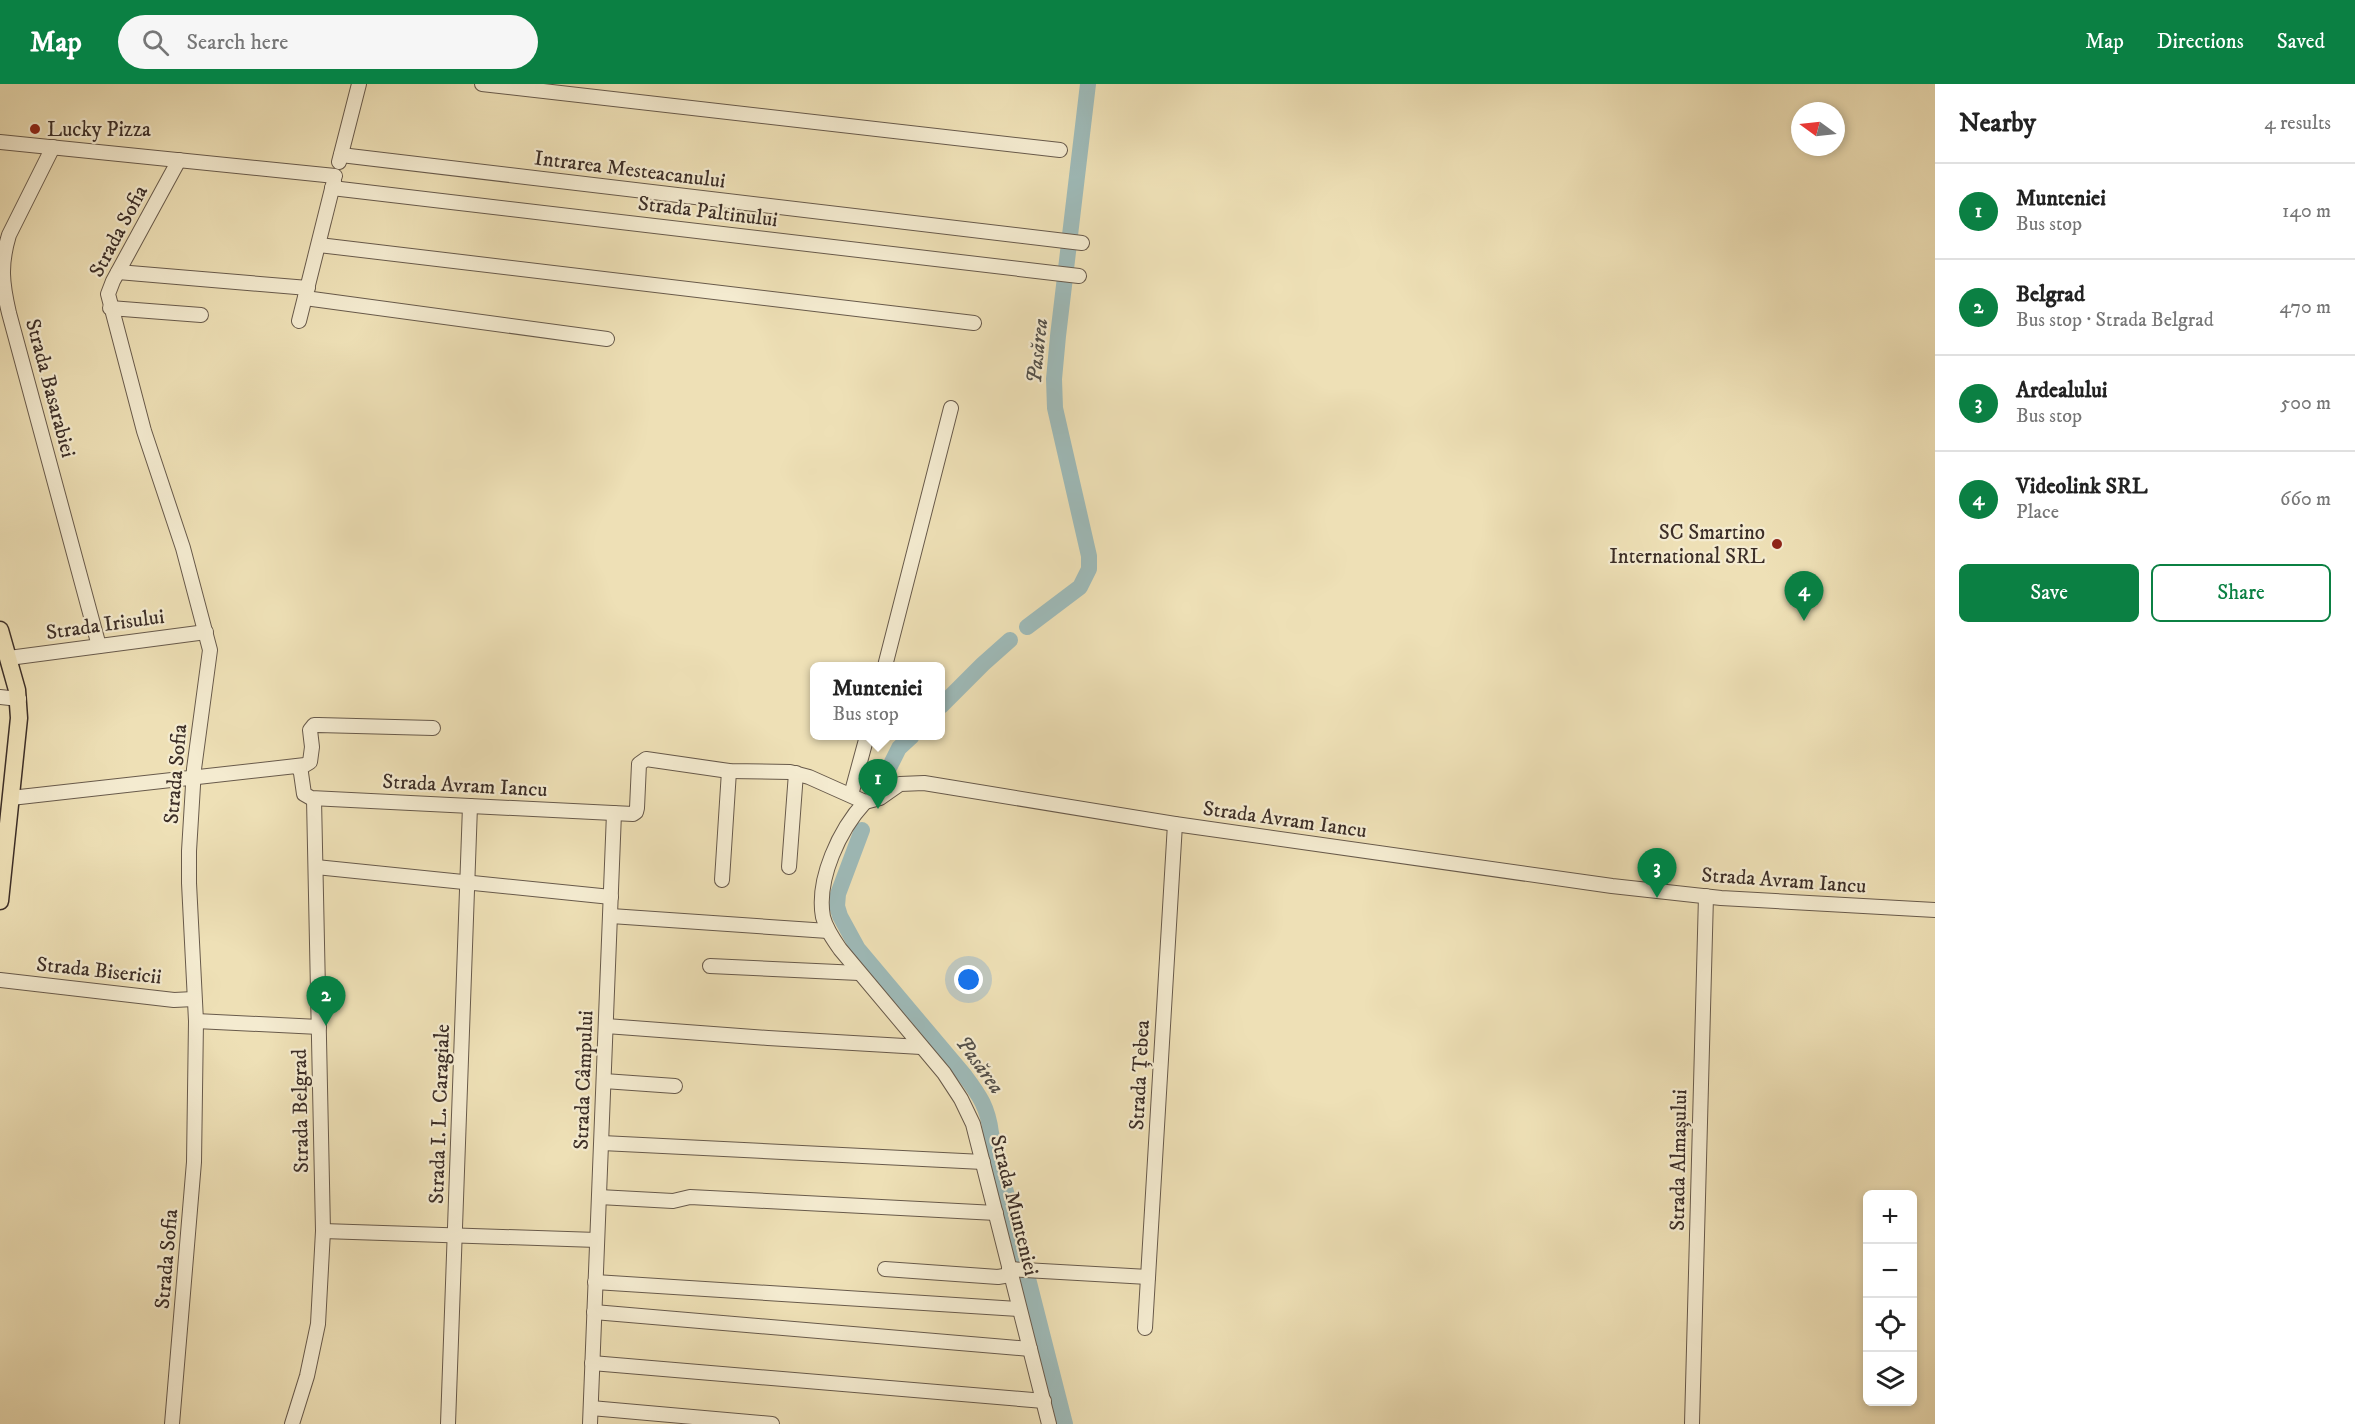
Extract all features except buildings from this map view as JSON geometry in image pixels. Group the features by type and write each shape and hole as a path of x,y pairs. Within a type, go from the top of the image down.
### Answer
{"main road":[{"path":"0,630 19,699 0,901"}],"street":[{"path":"299,321 359,84"},
{"path":"482,84 1060,150"},
{"name":"Strada Paltinului","path":"0,142 179,160 334,182 1079,276"},
{"name":"Strada Basarabiei","path":"53,147 9,235 3,254 1,272 12,325 99,646"},
{"name":"Intrarea Mesteacanului","path":"341,155 1082,243"},
{"name":"Strada Sofia","path":"172,1424 194,1162 196,1021 189,883 193,778 210,650 183,548 144,431 108,294 179,160"},
{"path":"319,245 974,323"},
{"path":"118,272 307,293 607,339"},
{"path":"110,308 201,315"},
{"path":"886,662 951,408"},
{"name":"Strada Irisului","path":"9,658 207,632"},
{"path":"0,697 19,699"},
{"path":"11,798 298,766 310,762 312,747 310,734 314,725 433,728"},
{"path":"851,795 866,740"},
{"path":"614,813 633,814 636,812 639,764 642,760 729,771 796,773 865,802"},
{"name":"Strada Belgrad","path":"292,1424 307,1376 318,1324 323,1231 314,798 304,794 302,773 298,766"},
{"path":"722,880 729,771"},
{"path":"789,867 796,773"},
{"name":"Strada Avram Iancu","path":"865,802 880,798 900,784 916,782 1175,824 1612,886 1706,896 1935,910"},
{"name":"Strada Avram Iancu","path":"314,798 614,813"},
{"name":"Strada Munteniei","path":"865,802 846,827 824,884 822,907 828,931 859,973 944,1073 961,1099 973,1124 996,1213 1017,1271 1019,1309 1049,1424"},
{"name":"Strada I. L. Caragiale","path":"448,1424 470,806"},
{"name":"Strada Câmpului","path":"590,1424 614,813"},
{"name":"Strada Țebea","path":"1145,1328 1175,824"},
{"path":"316,867 611,897"},
{"name":"Strada Almașului","path":"1692,1424 1706,896"},
{"path":"611,916 828,931"},
{"path":"710,966 859,973"},
{"name":"Strada Bisericii","path":"0,980 174,1000 194,999"},
{"path":"196,1021 319,1027"},
{"path":"606,1026 921,1047"},
{"path":"604,1081 675,1086"},
{"path":"602,1143 983,1162"},
{"path":"599,1197 673,1201 690,1197 996,1213"},
{"path":"323,1231 597,1240"},
{"path":"885,1269 998,1277 1017,1271 1148,1277"},
{"path":"595,1282 1019,1309"},
{"path":"594,1312 1030,1349"},
{"path":"592,1363 1044,1401"},
{"path":"591,1408 772,1424"}],"waterway":[{"name":"Pasărea","path":"1027,627 1080,587 1089,569 1089,556 1055,408 1054,379 1088,84"},
{"name":"Pasărea","path":"945,702 1010,640"},
{"name":"Pasărea","path":"883,780 899,748 908,740"},
{"name":"Pasărea","path":"862,830 838,894 837,906 840,916 858,949 965,1076 983,1103 1065,1424"}],"place":[{"name":"Lucky Pizza","path":"35,129"},
{"name":"SC Smartino International SRL","path":"1777,544"},
{"name":"Videolink SRL","path":"1804,621"},
{"name":"Munteniei","path":"878,809"},
{"name":"Ardealului","path":"1657,898"},
{"name":"Belgrad","path":"326,1026"}]}
